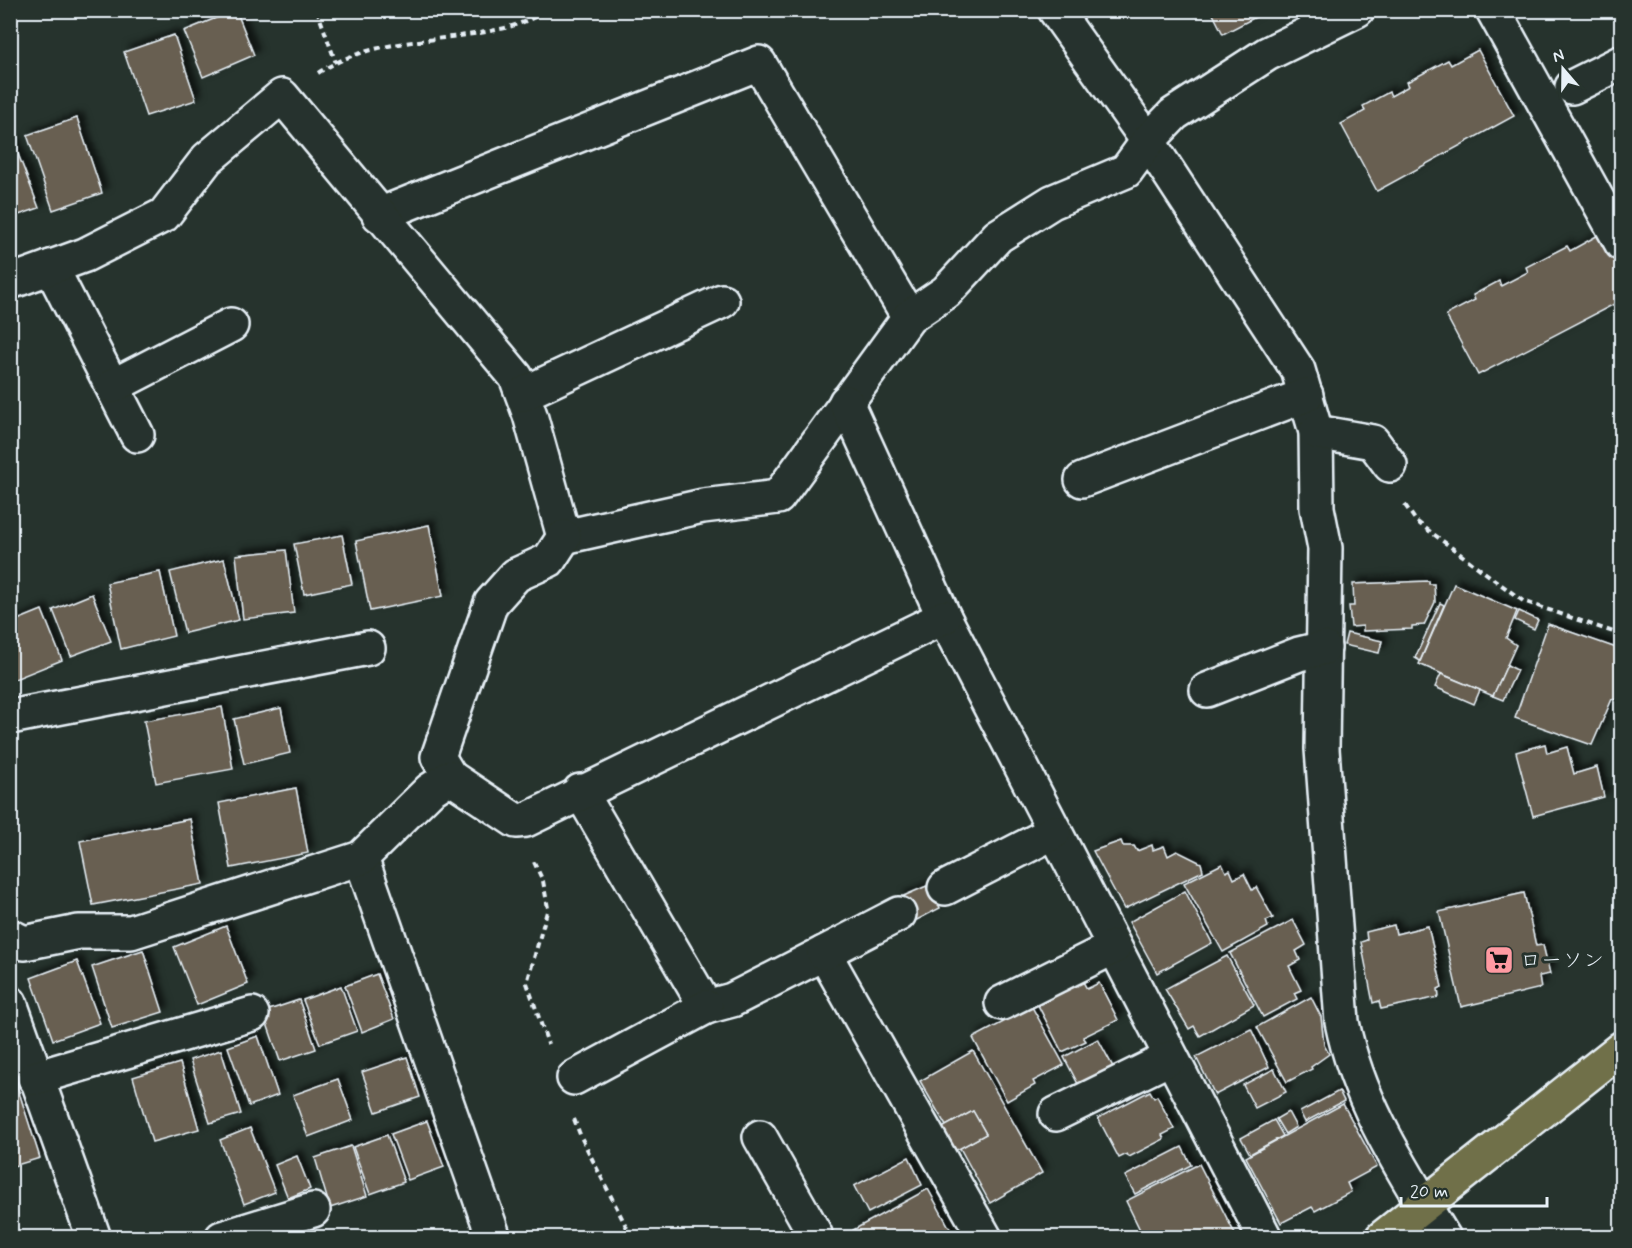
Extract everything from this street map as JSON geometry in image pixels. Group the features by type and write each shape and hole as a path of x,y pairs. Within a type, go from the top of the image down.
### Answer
{"main road":[{"path":"1382,1238 1423,1203 1622,1048"}],"street":[{"path":"1055,10 1148,141 1298,370 1306,394 1316,432 1317,508 1325,548 1322,749 1342,1022 1349,1056 1371,1110 1444,1238"},
{"path":"944,617 521,820 516,821 450,777 438,757 491,603 516,575 549,560 564,537 703,506 778,496 909,317 946,292 998,236 1052,202 1126,171 1148,141 1174,114 1267,54 1357,10"},
{"path":"1493,10 1557,155 1622,244"},
{"path":"1572,87 1622,62"},
{"path":"379,215 759,63 909,317"},
{"path":"10,282 85,255 165,215 207,159 282,96 516,377 523,394 564,537"},
{"path":"51,267 137,435"},
{"path":"523,394 722,301"},
{"path":"113,386 231,325"},
{"path":"1082,480 1306,394"},
{"path":"846,402 944,617 1265,1238"},
{"path":"1316,432 1373,442 1390,465"},
{"path":"10,717 368,648"},
{"path":"1207,690 1299,654 1324,648"},
{"path":"10,936 24,943 79,932 131,932 361,858 430,790 450,777"},
{"path":"580,791 706,1007"},
{"path":"945,888 1054,832"},
{"path":"361,858 494,1238"},
{"path":"574,1078 706,1007 732,1000 899,914"},
{"path":"1002,1003 1114,947"},
{"path":"824,953 985,1238"},
{"path":"10,1004 94,1238"},
{"path":"35,1078 252,1014"},
{"path":"1056,1114 1170,1058"},
{"path":"760,1137 815,1234 808,1238"},
{"path":"222,1238 313,1210"}],"path":[{"path":"317,10 336,63"},
{"path":"282,96 336,63 387,46 500,29 551,10"},
{"path":"1390,465 1381,474 1416,521 1523,601 1622,635"},
{"path":"521,820 521,839 543,881 548,908 527,983 550,1049"},
{"path":"573,1115 581,1137 632,1238"}],"building":[{"path":"236,10 254,55 203,77 184,31"},
{"path":"1211,10 1269,10 1223,34"},
{"path":"174,35 196,100 146,116 124,52"},
{"path":"1478,50 1514,116 1377,191 1341,124 1365,111 1363,106 1389,92 1391,96 1409,86 1407,82 1448,60 1451,65"},
{"path":"77,118 102,193 53,210 27,135"},
{"path":"13,141 39,208 10,218 10,142"},
{"path":"1602,233 1622,271 1622,300 1478,375 1446,315 1475,300 1473,295 1499,281 1501,286 1528,272 1526,267 1567,246 1570,251"},
{"path":"429,525 443,596 370,611 356,541"},
{"path":"342,535 352,584 304,594 294,544"},
{"path":"286,550 294,613 243,619 236,555"},
{"path":"224,559 239,620 185,633 170,572"},
{"path":"160,572 174,636 121,649 107,583"},
{"path":"1429,581 1429,584 1434,584 1435,602 1424,625 1412,626 1412,629 1363,631 1363,626 1351,627 1349,606 1354,606 1353,584"},
{"path":"1454,584 1517,611 1506,638 1516,645 1493,696 1419,664"},
{"path":"92,594 111,641 71,656 53,610"},
{"path":"1440,603 1444,605 1420,661 1415,658"},
{"path":"42,610 62,660 10,681 10,623"},
{"path":"1519,611 1538,620 1534,629 1515,620"},
{"path":"1548,624 1622,650 1619,677 1622,701 1612,699 1592,745 1515,718"},
{"path":"1347,633 1382,641 1379,653 1344,645"},
{"path":"1507,665 1517,670 1503,700 1493,696"},
{"path":"1441,674 1480,690 1474,704 1435,687"},
{"path":"222,707 233,769 156,783 144,721"},
{"path":"281,708 290,753 244,764 234,719"},
{"path":"1545,744 1547,753 1567,747 1574,774 1597,767 1604,797 1533,816 1516,752"},
{"path":"296,788 308,853 231,868 219,803"},
{"path":"190,819 203,884 93,905 80,841"},
{"path":"1121,841 1123,846 1134,846 1137,851 1152,845 1153,850 1164,846 1168,856 1177,851 1201,863 1203,871 1124,909 1093,851"},
{"path":"1222,864 1226,872 1230,870 1234,879 1244,874 1252,890 1256,887 1273,918 1266,921 1268,927 1223,952 1184,883"},
{"path":"929,885 940,908 911,923 899,898"},
{"path":"1185,891 1212,943 1157,973 1129,922"},
{"name":"ローソン","path":"1524,893 1536,946 1543,945 1550,974 1539,976 1541,988 1461,1007 1439,912"},
{"path":"1293,920 1306,945 1296,951 1300,960 1289,966 1301,990 1294,993 1297,999 1263,1017 1230,953"},
{"path":"1394,925 1396,934 1428,926 1442,987 1438,989 1439,997 1381,1009 1379,1001 1373,1003 1361,942 1367,940 1366,932"},
{"path":"226,926 248,984 197,1005 174,947"},
{"path":"143,950 163,1012 112,1028 92,967"},
{"path":"1227,956 1254,1005 1200,1036 1194,1026 1189,1029 1165,989"},
{"path":"77,961 100,1023 53,1040 31,978"},
{"path":"377,974 394,1019 362,1032 345,986"},
{"path":"1082,980 1087,989 1099,983 1118,1020 1083,1037 1086,1041 1062,1052 1037,1003"},
{"path":"341,986 357,1031 320,1044 303,1000"},
{"path":"1311,997 1321,1017 1324,1045 1329,1054 1311,1067 1312,1069 1287,1082 1257,1027"},
{"path":"299,1000 316,1049 280,1061 263,1012"},
{"path":"1032,1007 1064,1065 1033,1081 1035,1085 1007,1101 973,1038"},
{"path":"1251,1029 1269,1067 1215,1095 1196,1057"},
{"path":"258,1036 278,1095 249,1106 228,1047"},
{"path":"1098,1039 1113,1067 1078,1084 1064,1057"},
{"path":"221,1050 241,1114 210,1123 190,1060"},
{"path":"973,1051 1042,1173 990,1203 960,1148 986,1134 973,1111 946,1126 920,1081"},
{"path":"407,1057 420,1097 376,1112 362,1072"},
{"path":"180,1063 199,1129 152,1142 133,1077"},
{"path":"10,1064 40,1158 10,1167"},
{"path":"1274,1069 1286,1092 1255,1108 1243,1085"},
{"path":"338,1079 353,1120 308,1137 293,1095"},
{"path":"1150,1091 1154,1098 1157,1096 1174,1129 1162,1135 1164,1139 1129,1157 1127,1154 1119,1158 1098,1118"},
{"path":"1339,1091 1344,1101 1305,1122 1300,1112"},
{"path":"1343,1104 1377,1167 1347,1183 1351,1192 1315,1211 1312,1207 1281,1223 1246,1157"},
{"path":"973,1111 986,1134 955,1151 942,1128"},
{"path":"1288,1112 1296,1127 1285,1134 1276,1119"},
{"path":"1274,1120 1283,1136 1250,1154 1241,1138"},
{"path":"427,1121 444,1167 408,1180 391,1134"},
{"path":"250,1128 275,1192 244,1204 220,1140"},
{"path":"387,1135 404,1182 370,1194 353,1147"},
{"path":"351,1146 367,1196 330,1208 315,1158"},
{"path":"1182,1147 1191,1165 1135,1194 1125,1176"},
{"path":"297,1156 310,1189 288,1198 275,1165"},
{"path":"909,1157 922,1185 868,1213 854,1186"},
{"path":"1199,1164 1237,1238 1144,1238 1126,1201"},
{"path":"928,1189 955,1238 857,1238 853,1230"}],"place":[{"name":"ローソン","path":"1499,960"}]}
